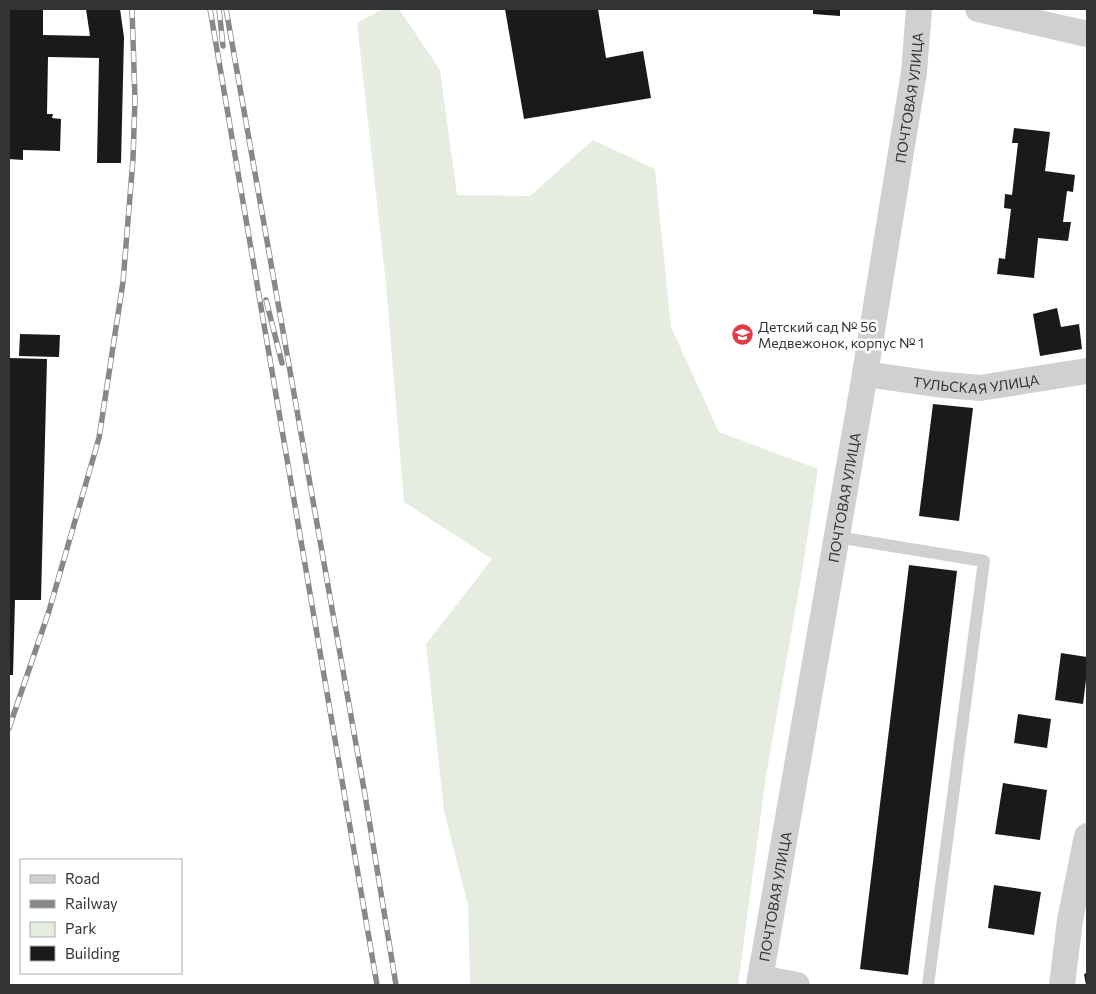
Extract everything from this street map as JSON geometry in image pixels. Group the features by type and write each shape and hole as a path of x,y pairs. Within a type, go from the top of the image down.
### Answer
{"street":[{"name":"ПОЧТОВАЯ УЛИЦА","path":"760,982 865,374 914,72 920,9"},
{"path":"978,9 1087,34"},
{"name":"ТУЛЬСКАЯ УЛИЦА","path":"865,374 980,388 1087,372"},
{"path":"1062,985 1070,920 1087,836"},
{"path":"760,982 797,985"}],"lane":[{"path":"837,536 984,562 928,985"}],"green space":[{"path":"383,9 399,9 440,70 457,195 530,196 593,140 655,169 671,327 719,432 818,469 766,776 738,985 470,985 468,905 444,811 426,644 492,559 404,502 386,284 357,23"}],"building":[{"path":"9,9 43,9 43,35 90,36 86,9 120,9 124,37 121,163 97,163 99,58 48,57 47,114 53,114 52,118 61,119 60,151 23,150 23,160 9,159"},
{"path":"505,9 598,9 606,58 643,51 651,98 524,119"},
{"path":"813,9 840,9 840,16 813,14"},
{"path":"1014,128 1050,132 1045,171 1075,175 1073,192 1067,191 1063,222 1071,222 1068,241 1038,238 1034,278 997,274 999,258 1005,259 1011,209 1004,208 1005,194 1012,195 1018,143 1012,143"},
{"path":"1057,308 1061,327 1079,324 1082,349 1040,356 1033,314"},
{"path":"20,334 60,335 59,357 19,356"},
{"path":"9,358 47,359 41,600 15,600 13,675 9,675"},
{"path":"933,404 973,408 959,521 919,516"},
{"path":"909,565 957,571 908,975 860,969"},
{"path":"1061,653 1087,657 1083,704 1055,700"},
{"path":"1018,714 1051,719 1047,748 1014,743"},
{"path":"1003,783 1047,790 1040,840 995,834"},
{"path":"994,885 1041,892 1034,935 988,928"},
{"path":"1087,973 1087,985 1086,985 1084,974"}],"railway":[{"path":"9,728 49,611 99,438 123,282 133,159 135,99 132,9"},
{"path":"210,9 377,985"},
{"path":"219,9 223,46"},
{"path":"226,9 365,795 396,985"},
{"path":"266,300 282,363"}],"place":[{"name":"Детский сад № 56 Медвежонок, корпус № 1","path":"742,334"}]}
